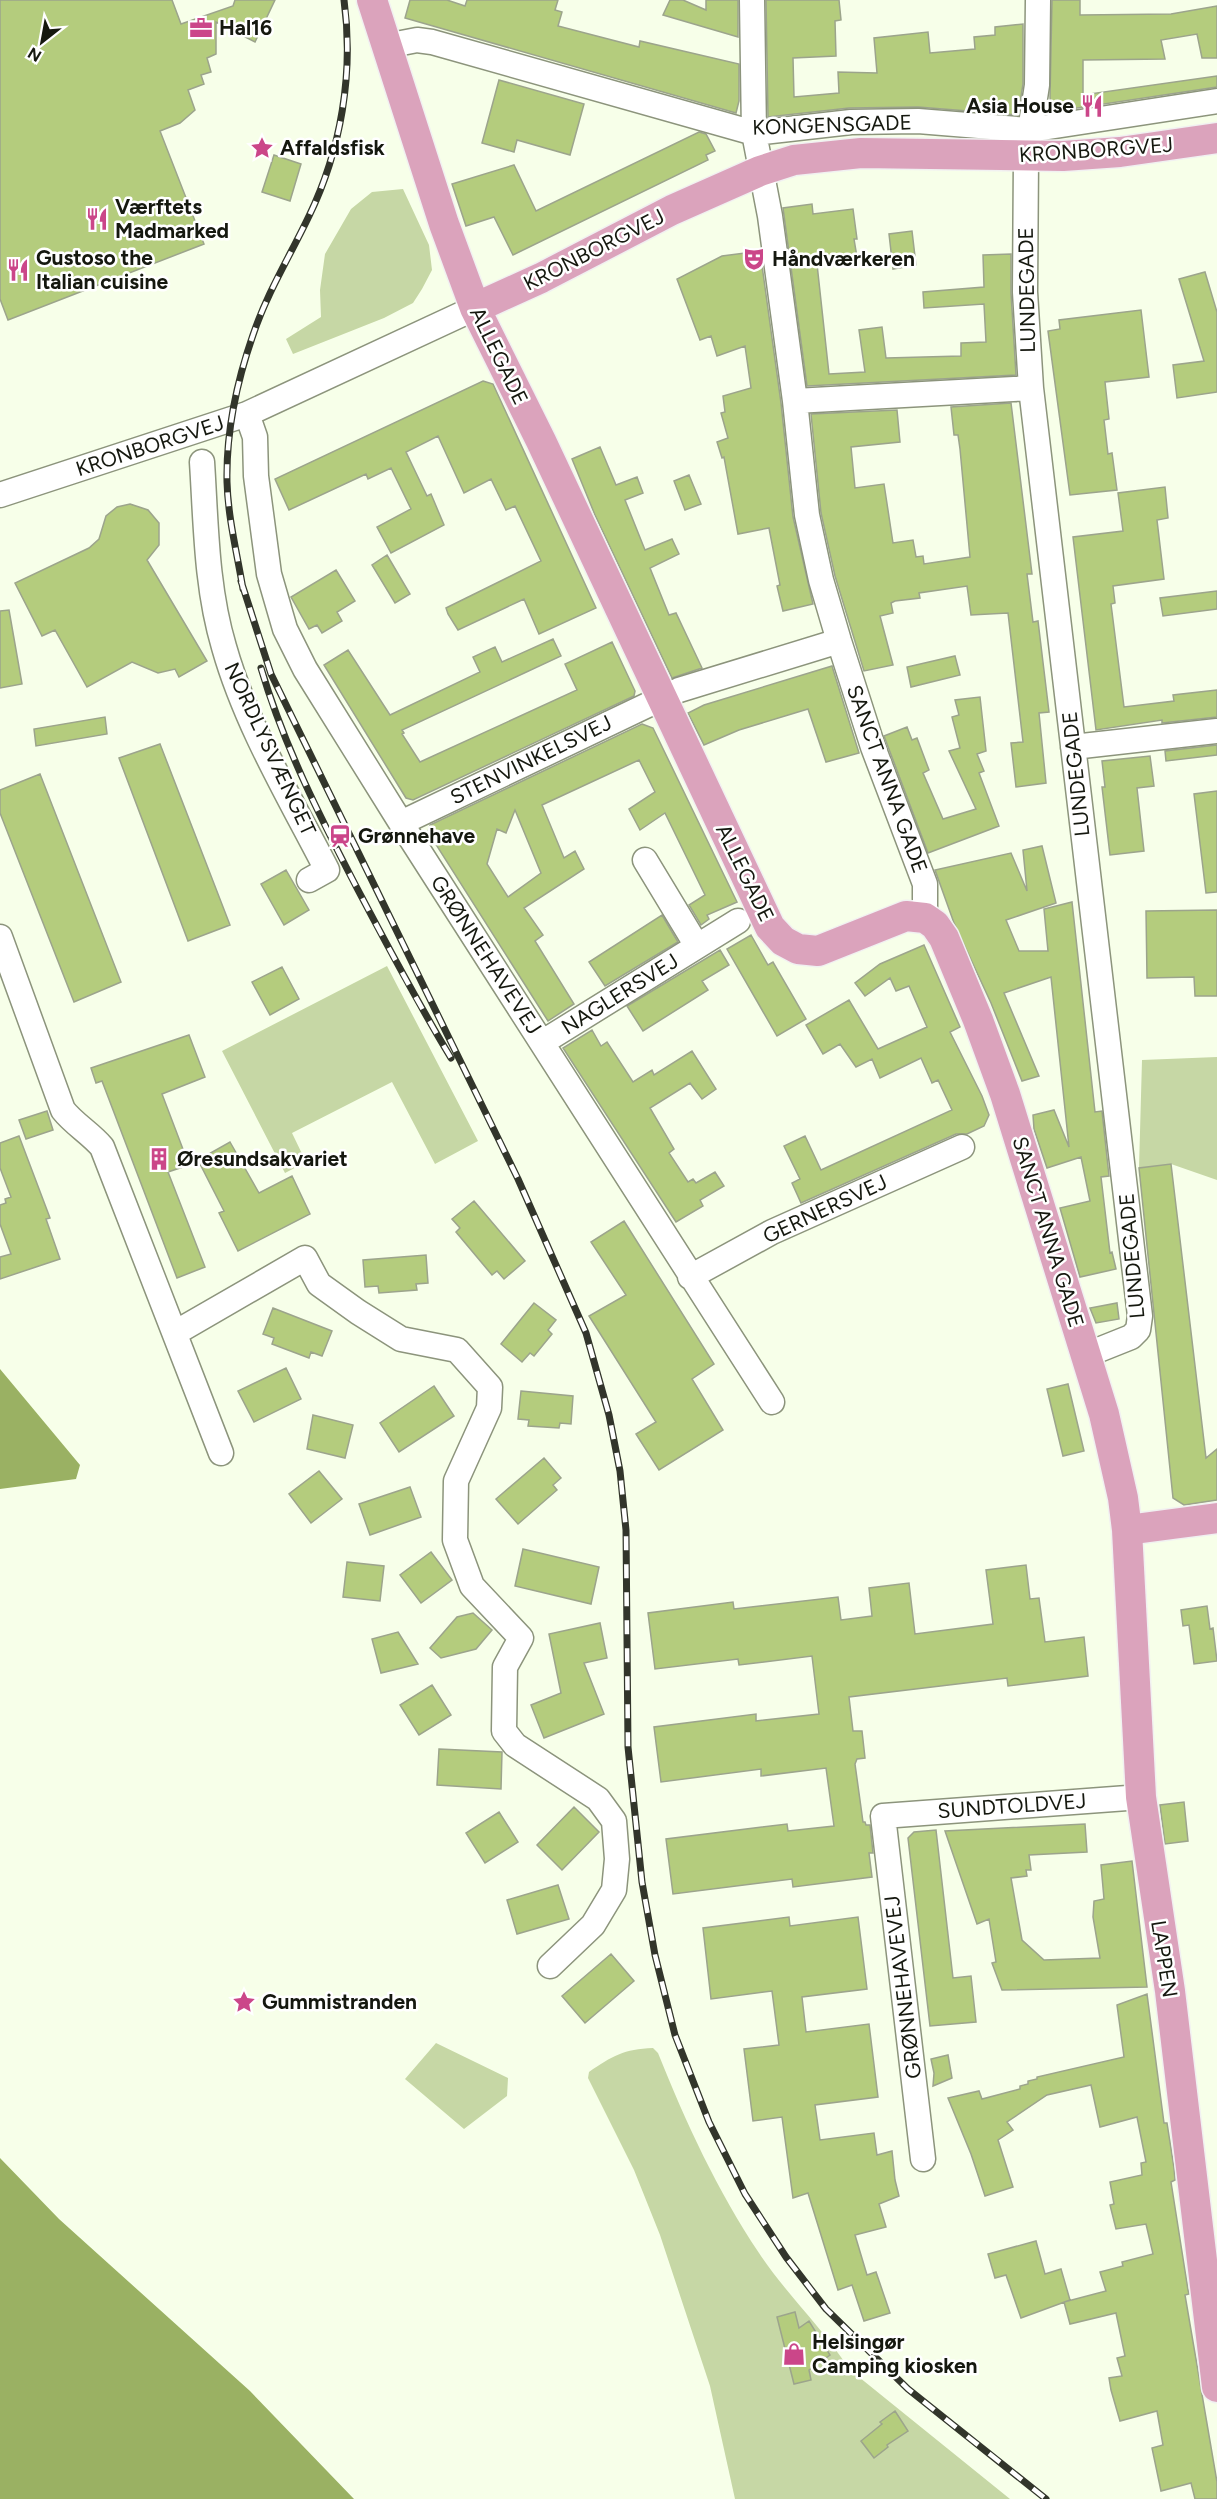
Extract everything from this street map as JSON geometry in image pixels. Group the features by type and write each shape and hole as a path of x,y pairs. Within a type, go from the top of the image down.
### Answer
{"main road":[{"name":"ALLEGADE","path":"372,0 444,224 476,308 770,927 783,941 798,950 818,951 906,916 925,918"},
{"name":"KRONBORGVEJ","path":"476,308 541,278 672,210 760,171 794,160 844,154 1027,143 1111,153 1217,138"},
{"name":"SANCT ANNA GADE","path":"925,918 935,925 944,938 978,1020 1005,1094 1104,1414 1124,1498 1127,1530"},
{"path":"1127,1530 1217,1518"},
{"name":"LAPPEN","path":"1127,1530 1141,1797 1170,1991 1217,2387"}],"street":[{"name":"SANCT ANNA GADE","path":"752,0 754,133 770,216 795,401 807,515 821,580 838,641 873,747 925,884 925,918"},
{"name":"LUNDEGADE","path":"1038,0 1037,85 1027,143 1025,292 1031,388 1140,1316 1138,1330 1131,1337 1086,1355"},
{"name":"KONGENSGADE","path":"386,46 417,40 432,42 754,133 851,122 918,121 1027,143 1217,101"},
{"name":"KRONBORGVEJ","path":"0,495 247,414 476,308"},
{"path":"795,401 1031,388"},
{"name":"GRØNNEHAVEVEJ","path":"247,414 255,437 256,476 269,574 285,629 305,669 690,1277 772,1402"},
{"name":"NORDLYSVÆNGET","path":"202,462 208,563 223,644 236,685 264,748 327,870 309,880"},
{"path":"661,698 679,690 838,641"},
{"name":"STENVINKELSVEJ","path":"401,823 661,698"},
{"path":"1073,747 1217,731"},
{"name":"NAGLERSVEJ","path":"645,860 698,946"},
{"name":"NAGLERSVEJ","path":"543,1042 738,921"},
{"path":"0,937 63,1110 72,1122 90,1133 102,1147 221,1453"},
{"name":"GERNERSVEJ","path":"690,1277 771,1232 962,1147"},
{"path":"175,1333 305,1258 319,1284 358,1312 401,1339 457,1350 490,1387 489,1408 456,1481 455,1540 472,1586 521,1638 505,1667 504,1731 515,1744 598,1799 614,1821 617,1860 614,1890 593,1925 550,1966"},
{"name":"SUNDTOLDVEJ","path":"883,1816 1141,1797"},
{"name":"GRØNNEHAVEVEJ","path":"883,1816 923,2159"}],"shaded area":[{"path":"403,189 429,245 432,270 413,303 384,318 293,354 286,339 321,317 320,290 325,254 351,209 372,192"},
{"path":"387,966 478,1141 435,1164 392,1082 292,1133 306,1162 285,1173 222,1051"},
{"path":"1217,1057 1217,1180 1171,1164 1139,1168 1142,1060"},
{"path":"0,1369 80,1465 76,1479 0,1489"},
{"path":"436,2043 508,2078 507,2096 464,2129 405,2079"},
{"path":"653,2048 658,2053 703,2156 729,2205 759,2253 849,2369 1010,2499 735,2499 710,2386 660,2235 634,2170 588,2078 589,2072 619,2054"},
{"path":"0,2158 59,2219 250,2391 354,2499 0,2499"}],"building":[{"path":"0,0 172,0 181,24 233,6 235,0 275,0 255,42 216,22 216,54 207,58 211,72 201,75 204,84 188,90 195,110 180,123 160,131 204,244 8,320 0,299"},
{"path":"410,0 447,0 465,6 467,0 558,0 555,10 562,12 558,26 639,47 640,41 739,64 739,101 736,113 405,18"},
{"path":"670,0 683,0 706,10 706,0 738,0 738,37 663,15"},
{"path":"766,0 839,0 841,20 835,21 836,56 793,58 794,97 839,93 838,72 877,73 874,38 928,32 930,53 975,49 974,37 995,35 995,27 1023,24 1023,84 1018,115 918,107 849,108 768,117"},
{"path":"1052,0 1080,0 1080,15 1171,14 1217,6 1217,58 1202,58 1197,34 1161,40 1165,59 1083,60 1083,95 1217,76 1217,87 1051,112"},
{"path":"499,80 584,104 570,155 517,140 514,152 482,143"},
{"path":"699,132 706,134 715,151 706,155 708,160 513,255 494,217 466,226 452,184 514,165 536,211"},
{"path":"274,155 301,164 290,201 262,192"},
{"path":"812,204 813,214 853,209 857,239 854,239 857,257 817,264 829,374 865,372 859,330 882,327 886,358 961,356 961,343 986,342 984,304 924,308 923,292 984,287 983,255 1011,254 1016,375 807,386 783,208"},
{"path":"912,231 916,265 893,269 889,234"},
{"path":"760,251 781,403 793,517 813,604 783,611 769,528 738,534 724,457 722,458 717,442 728,438 721,413 725,412 723,396 751,388 745,346 717,356 711,336 700,340 677,279 722,256"},
{"path":"1205,272 1217,312 1217,392 1177,398 1173,365 1204,361 1179,279"},
{"path":"1141,310 1149,377 1105,382 1109,419 1104,420 1108,454 1112,453 1117,490 1070,495 1048,331 1060,329 1059,320"},
{"path":"483,381 493,384 596,608 539,634 524,599 458,630 448,614 446,608 541,561 515,506 506,510 491,479 464,493 438,436 406,452 427,496 431,494 444,525 391,553 377,527 411,509 391,468 368,479 366,474 289,510 275,479"},
{"path":"1011,403 1032,574 1027,574 1033,622 1038,621 1049,712 1039,713 1046,783 1016,787 1011,743 1023,742 1008,613 971,615 967,586 919,593 920,598 895,601 891,603 893,613 880,616 893,665 864,671 835,576 821,513 811,414 897,410 900,442 851,447 855,488 884,484 893,543 913,540 916,557 923,556 924,564 970,557 960,449 958,435 954,435 951,407"},
{"path":"600,447 616,485 637,477 643,493 625,500 645,550 672,539 679,554 650,568 669,615 676,613 702,668 672,678 595,515 572,459"},
{"path":"689,475 701,504 685,510 674,481"},
{"path":"1165,487 1168,518 1157,520 1164,579 1113,586 1115,603 1111,604 1124,707 1174,701 1173,695 1217,690 1217,717 1162,723 1162,720 1096,730 1073,537 1123,531 1118,493"},
{"path":"130,504 148,510 159,523 159,545 147,560 207,661 179,677 175,669 158,673 132,662 87,687 55,630 42,636 15,583 89,548 99,539 106,516 117,507"},
{"path":"387,555 410,594 395,603 372,565"},
{"path":"336,570 355,601 337,612 342,621 322,633 317,625 309,629 291,597"},
{"path":"1217,591 1217,609 1163,616 1160,598"},
{"path":"9,610 22,684 0,688 0,611"},
{"path":"553,639 561,656 402,730 404,733 402,734 420,762 577,690 565,664 612,642 635,691 634,696 413,800 406,798 324,665 348,650 390,715 480,672 473,657 495,647 502,662"},
{"path":"955,656 960,675 911,687 907,667"},
{"path":"832,666 859,753 826,762 808,709 739,730 704,745 688,713 704,705"},
{"path":"980,697 986,751 977,754 984,771 979,773 999,826 928,853 884,736 907,727 912,740 917,738 929,770 923,773 943,819 976,809 949,751 960,748 952,717 959,715 955,700"},
{"path":"105,717 107,734 36,746 34,729"},
{"path":"642,724 653,728 737,902 707,915 709,919 701,925 689,905 705,895 665,813 640,830 629,809 655,792 639,760 542,805 564,858 575,851 584,869 524,908 543,935 535,941 574,1004 548,1021 428,832 430,825","holes":["515,810 541,873 508,897 487,864 497,829 506,833"]},
{"path":"160,744 230,925 188,941 119,758"},
{"path":"1217,745 1217,755 1166,761 1165,751"},
{"path":"1150,756 1154,786 1137,788 1144,851 1110,855 1102,787 1105,787 1102,761"},
{"path":"40,774 121,982 74,1002 0,813 0,790"},
{"path":"1217,791 1217,892 1206,893 1194,794"},
{"path":"1042,846 1056,903 1006,920 1019,951 1048,951 1044,909 1072,902 1095,1112 1102,1111 1109,1176 1101,1177 1110,1253 1112,1252 1116,1269 1080,1277 1060,1208 1090,1201 1081,1157 1047,1168 1034,1129 1033,1115 1054,1110 1069,1147 1051,977 1004,993 1039,1076 1022,1081 991,1003 954,923 935,870 1011,853 1027,891 1023,850"},
{"path":"286,870 309,910 284,925 261,884"},
{"path":"1217,910 1217,996 1195,996 1194,977 1147,978 1146,911"},
{"path":"662,915 678,942 605,986 589,962"},
{"path":"751,935 768,965 773,962 806,1019 777,1036 727,949"},
{"path":"924,945 960,1027 950,1032 989,1115 984,1126 967,1134 956,1134 801,1203 792,1183 800,1179 784,1146 805,1136 821,1170 952,1110 938,1080 932,1083 921,1058 880,1078 872,1059 856,1067 840,1044 823,1054 806,1025 849,1000 878,1049 927,1027 909,986 896,991 890,978 865,996 855,983 880,964"},
{"path":"720,950 729,965 702,981 708,990 643,1031 627,1006"},
{"path":"282,967 299,999 270,1015 252,982"},
{"path":"592,1030 601,1046 607,1042 633,1082 652,1070 654,1075 692,1051 716,1089 702,1099 690,1083 650,1108 674,1149 669,1153 688,1182 693,1179 696,1183 715,1172 724,1186 700,1200 703,1206 676,1222 563,1048"},
{"name":"Øresundsakvariet","path":"189,1035 205,1077 162,1094 189,1165 168,1172 205,1267 177,1278 102,1081 96,1083 91,1068"},
{"path":"47,1111 53,1130 26,1139 19,1120"},
{"path":"19,1136 50,1218 46,1219 60,1259 0,1279 0,1257 11,1254 0,1224 0,1205 6,1203 5,1199 11,1197 0,1168 0,1143"},
{"path":"230,1142 259,1193 292,1176 310,1214 238,1251 219,1213 224,1211 198,1160"},
{"path":"1171,1164 1206,1458 1217,1449 1217,1500 1184,1505 1173,1498 1139,1168"},
{"path":"474,1201 525,1261 504,1279 497,1271 492,1275 456,1232 460,1228 452,1219"},
{"path":"624,1221 714,1364 692,1379 723,1430 659,1470 636,1434 656,1422 589,1316 626,1295 591,1242"},
{"path":"426,1255 428,1283 416,1284 417,1290 379,1293 378,1286 365,1287 363,1260"},
{"path":"534,1303 556,1320 548,1330 552,1334 534,1356 530,1353 522,1362 501,1344"},
{"path":"1117,1303 1119,1319 1096,1323 1090,1308"},
{"path":"273,1308 332,1331 322,1356 311,1352 309,1358 272,1344 274,1338 263,1334"},
{"path":"286,1368 301,1399 254,1422 238,1391"},
{"path":"1068,1384 1084,1451 1063,1456 1047,1389"},
{"path":"434,1386 454,1416 399,1452 380,1423"},
{"path":"521,1391 573,1396 571,1424 560,1423 559,1428 528,1426 529,1420 518,1419"},
{"path":"313,1415 353,1425 345,1458 307,1449"},
{"path":"544,1458 561,1478 553,1485 557,1490 518,1524 496,1499"},
{"path":"319,1471 342,1499 311,1523 289,1494"},
{"path":"410,1487 421,1517 370,1535 359,1504"},
{"path":"523,1549 599,1567 591,1604 515,1586"},
{"path":"431,1552 452,1580 421,1603 400,1575"},
{"path":"347,1562 384,1566 380,1601 343,1597"},
{"path":"1026,1565 1030,1599 1039,1598 1045,1642 1084,1637 1088,1676 1008,1686 1007,1678 849,1697 853,1731 862,1731 865,1758 857,1759 855,1764 863,1822 870,1825 873,1853 869,1853 872,1877 793,1887 792,1879 673,1894 666,1839 787,1824 788,1831 834,1826 826,1768 761,1776 761,1769 661,1782 654,1727 756,1714 756,1721 819,1714 812,1656 739,1665 738,1659 655,1669 648,1613 733,1602 734,1609 838,1597 841,1620 872,1616 869,1588 909,1583 915,1634 993,1624 986,1570"},
{"path":"1207,1606 1210,1629 1213,1628 1217,1661 1194,1664 1189,1625 1183,1626 1181,1610"},
{"path":"473,1613 492,1630 476,1649 441,1658 430,1648 457,1617"},
{"path":"600,1623 607,1658 584,1663 604,1714 544,1738 531,1705 561,1693 549,1634"},
{"path":"398,1632 418,1664 381,1673 372,1639"},
{"path":"432,1685 451,1715 419,1735 400,1705"},
{"path":"439,1749 502,1752 501,1789 437,1785"},
{"path":"1184,1802 1188,1841 1165,1844 1160,1805"},
{"path":"574,1807 599,1832 562,1870 537,1845"},
{"path":"499,1812 518,1842 485,1863 466,1833"},
{"path":"1085,1824 1087,1852 1029,1855 1031,1870 1026,1870 1027,1876 1011,1878 1022,1940 1044,1960 1100,1958 1093,1917 1094,1901 1104,1899 1101,1865 1132,1861 1147,1987 1002,1990 992,1963 996,1962 989,1919 977,1924 945,1831"},
{"path":"936,1830 953,1978 971,1976 976,2022 930,2026 908,1838 914,1832"},
{"path":"558,1885 569,1919 517,1934 507,1900"},
{"path":"789,1917 790,1926 858,1917 867,1989 802,1997 806,2032 869,2024 878,2097 815,2105 820,2140 874,2133 877,2155 892,2151 899,2196 879,2204 886,2227 855,2235 867,2275 876,2272 890,2313 864,2321 852,2285 838,2290 808,2193 793,2198 782,2117 753,2121 744,2049 779,2045 772,1991 711,1999 703,1928"},
{"path":"611,1954 634,1981 585,2023 562,1996"},
{"path":"1147,1994 1164,2123 1167,2123 1174,2168 1175,2180 1171,2182 1189,2294 1185,2295 1217,2482 1217,2499 1195,2499 1191,2483 1161,2491 1152,2448 1163,2445 1157,2411 1120,2421 1111,2390 1109,2378 1122,2376 1117,2358 1125,2356 1116,2313 1070,2324 1064,2302 1106,2291 1100,2272 1123,2266 1122,2262 1153,2254 1146,2224 1116,2229 1110,2205 1114,2204 1110,2182 1142,2175 1141,2163 1146,2162 1137,2117 1100,2127 1091,2085 1047,2095 1007,2122 1013,2130 998,2140 1013,2187 985,2196 948,2098 979,2091 982,2099 1020,2089 1020,2086 1028,2084 1028,2081 1037,2079 1037,2077 1124,2057 1117,2005"},
{"path":"948,2055 952,2078 933,2086 934,2073 931,2059"},
{"path":"1036,2241 1045,2274 1061,2269 1070,2300 1021,2318 1006,2275 995,2278 988,2254"},
{"path":"795,2312 799,2328 809,2321 830,2355 809,2370 811,2380 794,2384 777,2317"},
{"path":"895,2411 908,2431 887,2445 888,2447 874,2458 861,2441"}],"railway":[{"path":"243,589 231,522 227,482 228,444 234,407 247,352 259,319 320,191 337,138 346,83 347,28 344,0"},
{"path":"241,581 271,674 518,1179 586,1333 609,1415 620,1471 626,1530 628,1747 642,1882 655,1955 675,2035 709,2122 745,2194 786,2257 826,2309 908,2389 1046,2499"},
{"path":"261,668 292,753 317,808 392,954 451,1058"}],"place":[{"name":"Hal16","path":"201,28"},
{"name":"Asia House","path":"1092,106"},
{"name":"Affaldsfisk","path":"262,148"},
{"name":"Værftets Madmarked","path":"97,219"},
{"name":"Håndværkeren","path":"754,259"},
{"name":"Gustoso the Italian cuisine","path":"18,270"},
{"name":"Grønnehave","path":"340,836"},
{"name":"Øresundsakvariet","path":"159,1159"},
{"name":"Gummistranden","path":"244,2002"},
{"name":"Helsingør Camping kiosken","path":"794,2354"}]}
